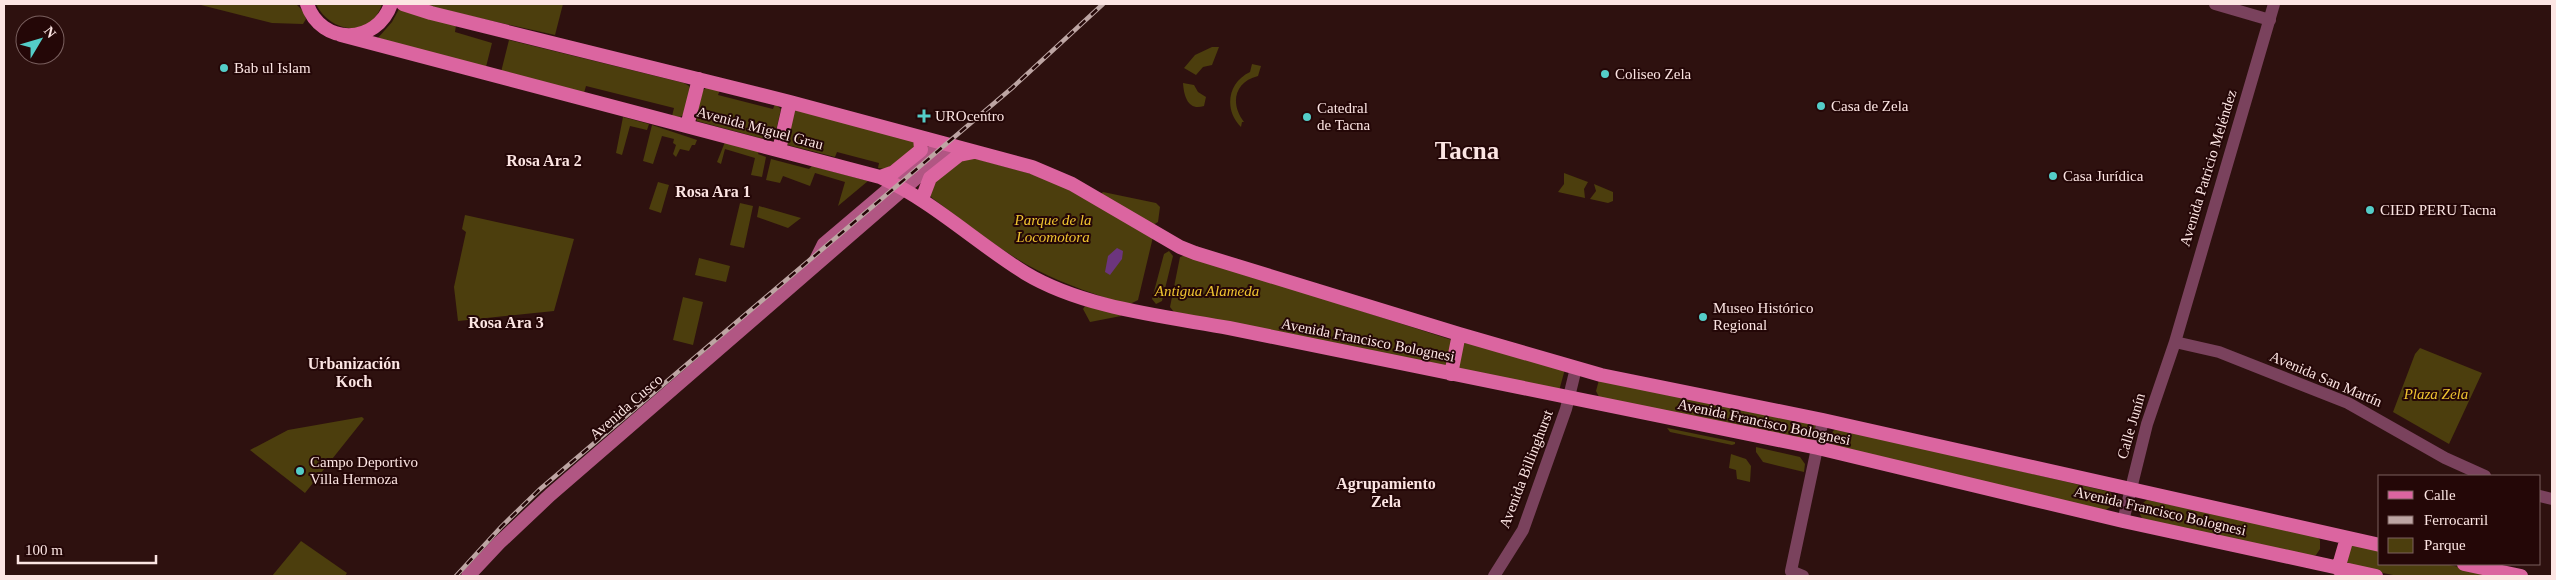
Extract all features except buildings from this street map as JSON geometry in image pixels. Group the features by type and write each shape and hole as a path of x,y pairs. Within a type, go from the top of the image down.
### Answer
{"main road":[{"name":"Avenida Miguel Grau","path":"307,4 320,25 341,35 880,177 922,199 1025,273 1063,292 1144,313"},
{"path":"341,35 358,35 373,29 384,18 391,4"},
{"path":"403,4 431,13 790,102 975,152"},
{"path":"687,126 699,79"},
{"path":"779,150 790,102"},
{"path":"880,177 894,172 919,153 922,145 920,137"},
{"name":"Avenida Cusco","path":"468,576 498,543 543,501 812,269 948,144"},
{"path":"922,199 930,178 959,155 975,152"},
{"name":"Avenida Francisco Bolognesi","path":"975,152 1032,167 1072,184 1195,253 1576,368 1823,420 2378,545"},
{"name":"Avenida Francisco Bolognesi","path":"1144,313 1818,448 2123,521 2376,576"},
{"path":"1451,374 1459,334"},
{"path":"2338,569 2347,538"},
{"path":"2469,565 2521,576"}],"street":[{"path":"2215,4 2270,20"},
{"name":"Avenida Patricio Meléndez","path":"2175,342 2197,261 2274,4"},
{"name":"Avenida San Martín","path":"2175,342 2219,352 2348,403 2445,458 2483,475"},
{"name":"Calle Junín","path":"2123,521 2147,424 2175,342"},
{"name":"Avenida Billinghurst","path":"1494,576 1523,530 1569,397 1576,368"},
{"path":"1804,576 1791,570 1823,420"}],"green space":[{"path":"197,4 296,4 304,12 306,19 303,24 272,23"},
{"path":"316,4 382,4 377,15 369,23 360,27 350,28 340,26 331,21 322,14"},
{"path":"417,4 563,4 555,35"},
{"path":"399,9 456,25 455,32 492,43 486,67 377,39 392,22"},
{"path":"509,40 684,83 689,86 691,91 685,114 680,117 672,116 674,108 586,86 584,93 501,72"},
{"path":"1212,47 1219,47 1212,65 1203,67 1196,75 1184,68 1195,55"},
{"path":"1252,64 1261,66 1258,76 1244,83 1239,88 1237,94 1237,108 1244,122 1242,122 1241,127 1232,113 1230,97 1236,83 1250,72"},
{"path":"1183,83 1194,85 1198,92 1206,97 1204,106 1195,107 1188,102"},
{"path":"707,87 720,90 718,95 773,109 775,104 781,109 775,135 768,140 697,121 702,91"},
{"path":"795,110 913,140 918,150 885,169 878,168 879,163 837,152 835,157 788,145 786,143"},
{"path":"623,117 649,124 647,130 630,126 622,155 616,153"},
{"path":"652,125 697,140 689,151 680,149 676,157 673,154 676,145 673,143 674,139 662,136 653,164 643,161"},
{"path":"725,142 759,151 758,154 766,157 762,177 751,175 755,158 725,149 721,164 717,162"},
{"name":"Parque de la Locomotora","path":"966,156 1050,179 1153,237 1138,300 1128,305 1070,285 1037,270 996,245 932,198 929,194 929,185"},
{"path":"771,159 809,169 812,166 868,181 838,206 845,182 815,173 810,186 783,176 780,183 766,180"},
{"path":"1564,173 1588,182 1584,189 1585,198 1558,192 1564,184"},
{"path":"658,182 669,185 661,213 649,209"},
{"path":"1594,184 1613,192 1613,201 1608,203 1590,199 1596,191"},
{"path":"1103,192 1156,203 1160,207 1158,222 1153,225 1101,194"},
{"path":"740,203 753,206 744,248 730,245"},
{"path":"759,206 801,218 788,228 757,217"},
{"path":"465,215 574,239 554,311 458,321 454,287 466,232 462,229"},
{"path":"1169,251 1173,256 1162,301 1156,304 1152,299 1164,254"},
{"name":"Antigua Alameda","path":"1186,255 1452,340 1447,366 1174,312 1170,307 1180,257"},
{"path":"699,258 730,266 726,282 695,275"},
{"path":"683,297 703,302 693,345 673,340"},
{"path":"1085,306 1120,314 1121,316 1090,322 1083,309"},
{"path":"1461,341 1565,369 1559,391 1457,369"},
{"name":"Plaza Zela","path":"2420,348 2482,373 2449,444 2393,412 2415,354"},
{"path":"1599,380 1816,423 1814,440 1809,442 1600,399 1596,391"},
{"name":"Campo Deportivo Villa Hermoza","path":"362,417 364,419 305,493 250,450 288,430"},
{"path":"1667,428 1735,442 1735,444 1732,445 1670,432"},
{"path":"1836,428 2110,492 2114,499 2112,506 2104,511 1832,447 1830,437"},
{"path":"1756,447 1800,457 1805,464 1804,472 1763,462 1756,452"},
{"path":"1731,454 1746,459 1751,466 1750,482 1737,479 1736,470 1729,468"},
{"path":"2147,500 2313,533 2320,540 2320,549 2316,555 2308,557 2143,520 2139,508"},
{"path":"301,541 347,573 345,576 272,576"},
{"path":"2352,543 2378,549 2378,565 2450,565 2501,576 2398,576 2348,566 2344,563"}],"shaded area":[{"path":"1117,248 1123,251 1122,259 1110,275 1105,272 1108,256"}],"railway":[{"path":"456,576 501,527 539,490 1012,88 1103,4"}],"place":[{"name":"Bab ul Islam","path":"224,68"},
{"name":"Coliseo Zela","path":"1605,74"},
{"name":"Casa de Zela","path":"1821,106"},
{"name":"UROcentro","path":"924,116"},
{"name":"Catedral de Tacna","path":"1307,117"},
{"name":"Casa Jurídica","path":"2053,176"},
{"name":"CIED PERU Tacna","path":"2370,210"},
{"name":"Museo Histórico Regional","path":"1703,317"},
{"name":"Campo Deportivo Villa Hermoza","path":"300,471"}],"district":[{"name":"Tacna","path":"1467,150"},
{"name":"Rosa Ara 2","path":"544,160"},
{"name":"Rosa Ara 1","path":"713,191"},
{"name":"Rosa Ara 3","path":"506,322"},
{"name":"Urbanización Koch","path":"354,372"},
{"name":"Agrupamiento Zela","path":"1386,492"}]}
